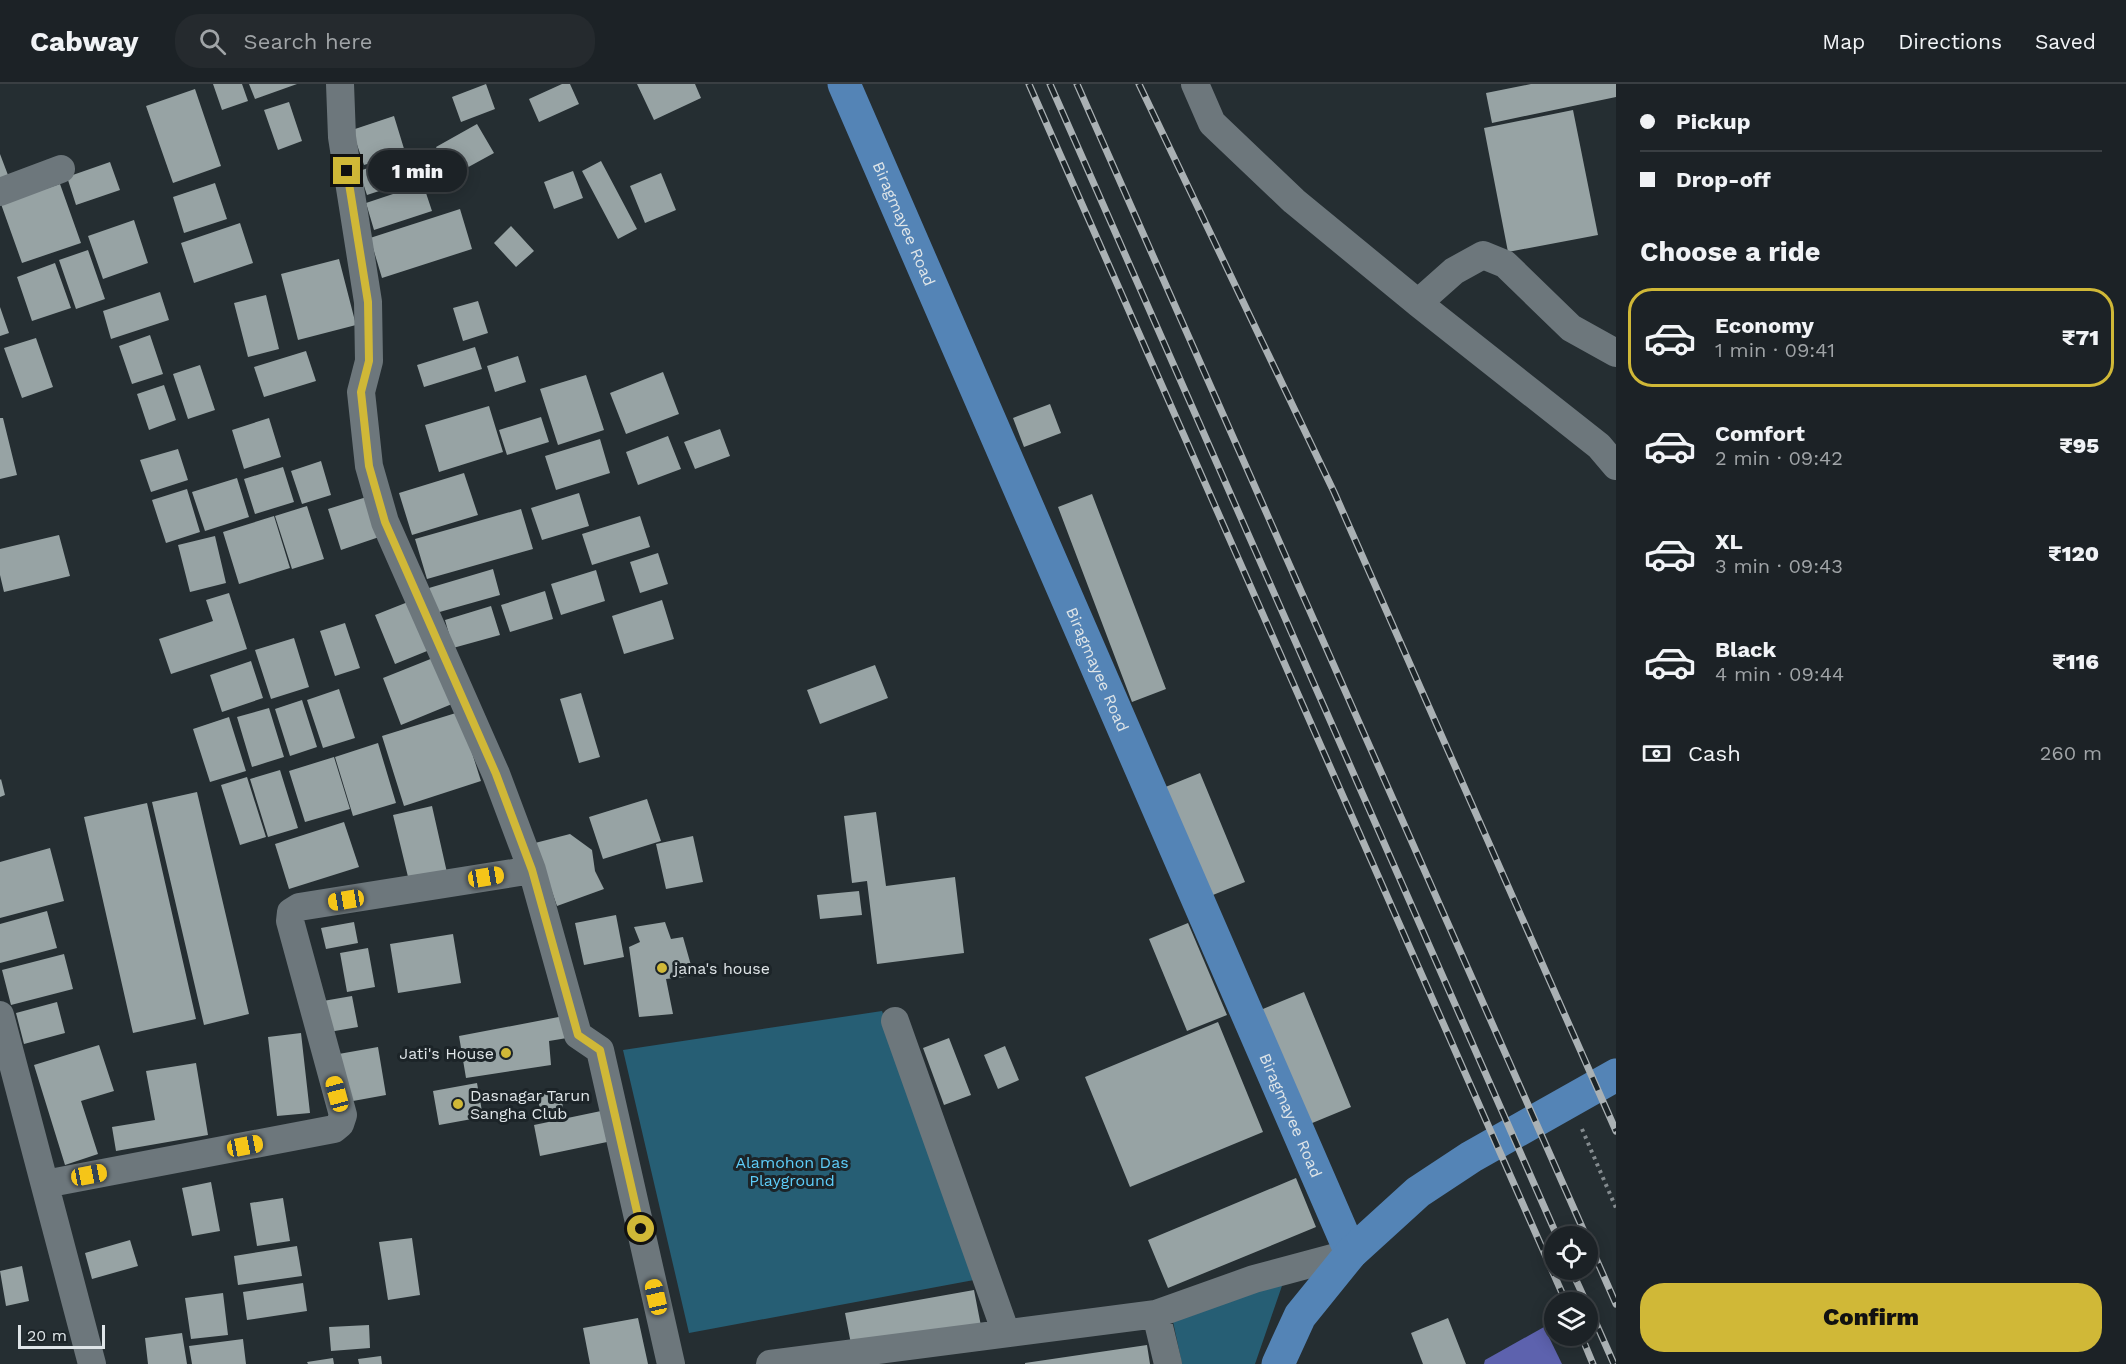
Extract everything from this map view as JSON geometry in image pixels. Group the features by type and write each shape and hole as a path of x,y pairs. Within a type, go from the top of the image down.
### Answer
{"main road":[{"name":"Biragmayee Road","path":"844,84 1351,1253"},
{"path":"1278,1364 1300,1316 1351,1253 1418,1192 1471,1157 1616,1075"}],"street":[{"path":"340,84 342,137 368,302 369,361 361,392 369,466 385,522 496,774 532,870 578,1035 600,1050 671,1364"},
{"path":"1195,84 1212,123 1294,201 1418,303 1599,446 1616,466"},
{"path":"0,192 61,169"},
{"path":"1418,303 1454,271 1483,255 1505,264 1571,327 1616,353"},
{"path":"45,1184 333,1128 340,1124 343,1115 290,921 291,912 299,907 532,870"},
{"path":"0,1015 92,1364"},
{"path":"895,1021 1006,1333"},
{"path":"770,1364 1156,1314 1254,1279 1351,1253"},
{"path":"1156,1314 1168,1364"}],"path":[{"path":"1569,1101 1616,1208"}],"green space":[{"name":"Alamohon Das Playground","path":"882,1011 974,1280 689,1333 623,1050"},
{"path":"1284,1280 1255,1364 1182,1364 1172,1317"}],"water":[{"path":"1544,1327 1544,1346 1553,1346 1562,1364 1484,1364 1485,1360"}],"building":[{"path":"213,84 242,84 248,101 222,110"},
{"path":"249,84 297,84 255,99"},
{"path":"486,84 495,109 461,122 452,97"},
{"path":"562,84 570,84 579,104 539,122 529,99"},
{"path":"637,84 695,84 701,98 654,120"},
{"path":"1531,84 1616,84 1616,97 1492,123 1486,93"},
{"path":"195,89 221,166 173,183 146,106"},
{"path":"289,102 302,141 278,150 264,110"},
{"path":"1573,110 1598,235 1508,252 1484,128"},
{"path":"394,116 405,152 364,165 352,130"},
{"path":"477,124 494,153 452,176 436,147"},
{"path":"417,152 425,176 367,195 359,171"},
{"path":"0,154 11,183 0,187"},
{"path":"601,161 637,229 618,239 582,171"},
{"path":"110,162 120,190 76,205 67,177"},
{"path":"573,171 583,198 554,209 544,182"},
{"path":"661,173 676,210 645,223 630,186"},
{"path":"215,183 227,219 184,233 173,197"},
{"path":"60,184 81,243 22,263 1,204"},
{"path":"423,184 432,211 374,230 366,203"},
{"path":"460,209 472,249 382,278 370,238"},
{"path":"134,220 148,263 103,279 88,236"},
{"path":"240,223 253,263 194,283 181,243"},
{"path":"511,226 534,251 516,267 494,243"},
{"path":"88,250 105,299 76,309 59,260"},
{"path":"339,259 356,325 298,340 281,274"},
{"path":"55,263 71,308 32,321 17,277"},
{"path":"160,292 169,320 111,339 103,311"},
{"path":"266,295 279,349 248,357 234,303"},
{"path":"478,301 488,333 463,341 453,308"},
{"path":"0,307 9,333 0,336"},
{"path":"150,335 163,374 132,384 119,346"},
{"path":"36,338 53,387 22,398 4,348"},
{"path":"475,347 482,369 424,387 417,365"},
{"path":"306,351 316,381 264,397 254,367"},
{"path":"518,356 526,382 495,392 487,366"},
{"path":"200,365 215,410 188,419 173,374"},
{"path":"663,372 679,414 626,434 610,393"},
{"path":"586,375 604,430 558,445 540,389"},
{"path":"164,385 176,420 149,430 137,394"},
{"path":"1050,404 1061,433 1024,447 1013,418"},
{"path":"489,406 503,452 439,472 425,425"},
{"path":"541,417 549,442 507,455 499,430"},
{"path":"0,418 3,418 17,475 0,479"},
{"path":"269,418 281,457 244,469 232,430"},
{"path":"720,429 730,456 695,469 684,442"},
{"path":"668,436 681,469 638,485 626,452"},
{"path":"600,439 610,473 556,490 545,456"},
{"path":"178,449 188,480 151,492 140,460"},
{"path":"321,461 331,495 302,504 291,471"},
{"path":"283,467 294,502 255,514 244,479"},
{"path":"464,473 478,515 412,535 399,493"},
{"path":"237,478 249,517 205,531 192,492"},
{"path":"187,489 200,532 166,543 152,500"},
{"path":"579,493 589,526 542,540 531,508"},
{"path":"1092,494 1166,689 1132,702 1058,507"},
{"path":"373,495 385,535 341,550 328,509"},
{"path":"307,506 324,559 292,569 275,516"},
{"path":"521,509 533,549 427,579 415,539"},
{"path":"274,516 290,568 239,584 223,532"},
{"path":"640,516 650,547 592,565 582,534"},
{"path":"59,535 70,576 4,592 0,575 0,549"},
{"path":"215,536 226,583 190,592 178,545"},
{"path":"658,553 668,584 640,593 630,562"},
{"path":"493,569 500,595 436,613 429,588"},
{"path":"596,570 605,601 561,615 551,584"},
{"path":"545,591 553,619 510,632 501,605"},
{"path":"229,593 247,649 171,674 159,639 213,621 206,600"},
{"path":"413,600 432,649 395,664 375,615"},
{"path":"662,600 674,639 624,654 612,616"},
{"path":"491,606 500,635 453,648 445,620"},
{"path":"345,623 360,668 335,676 320,631"},
{"path":"294,638 309,687 271,699 255,650"},
{"path":"433,658 452,704 401,725 383,678"},
{"path":"251,661 263,698 222,712 210,675"},
{"path":"875,665 888,698 820,724 807,690"},
{"path":"339,689 355,738 323,748 307,700"},
{"path":"581,693 600,757 579,763 560,699"},
{"path":"302,700 317,747 290,756 275,709"},
{"path":"269,708 284,757 252,767 237,717"},
{"path":"459,712 481,781 404,806 382,736"},
{"path":"229,717 246,771 210,782 193,729"},
{"path":"378,743 396,803 353,816 335,757"},
{"path":"334,757 350,809 305,822 289,771"},
{"path":"280,770 298,828 268,837 250,779"},
{"path":"1200,773 1245,882 1208,897 1163,788"},
{"path":"247,777 266,837 240,845 221,785"},
{"path":"0,780 5,795 0,797"},
{"path":"197,792 249,1014 204,1025 152,802"},
{"path":"647,799 661,841 603,859 589,817"},
{"path":"147,803 196,1019 133,1033 84,817"},
{"path":"432,806 448,877 410,885 393,815"},
{"path":"876,812 886,886 955,877 964,953 877,964 867,881 852,883 844,816"},
{"path":"344,822 359,867 289,889 275,844"},
{"path":"570,834 592,850 595,871 604,889 557,906 535,843"},
{"path":"693,836 703,882 666,889 656,844"},
{"path":"50,848 64,901 0,918 0,862"},
{"path":"859,891 862,915 820,919 817,895"},
{"path":"47,911 57,948 0,963 0,924"},
{"path":"616,915 624,957 584,965 575,923"},
{"path":"354,922 358,943 326,949 321,928"},
{"name":"jana's house","path":"665,922 671,939 683,937 694,976 666,979 673,1014 639,1017 629,947 640,942 634,927"},
{"path":"1188,923 1227,1015 1187,1031 1149,939"},
{"path":"453,934 461,983 398,993 390,944"},
{"path":"368,948 375,987 347,992 340,953"},
{"path":"64,954 73,989 11,1005 2,970"},
{"path":"1304,992 1351,1107 1305,1126 1258,1011"},
{"path":"352,996 358,1027 329,1032 323,1001"},
{"path":"57,1002 65,1033 24,1044 16,1013"},
{"name":"Jati's House","path":"569,1015 573,1037 549,1041 551,1065 466,1078 459,1036"},
{"path":"1218,1022 1263,1132 1130,1187 1085,1077"},
{"path":"301,1033 310,1113 277,1116 268,1037"},
{"path":"949,1038 971,1095 944,1105 923,1048"},
{"path":"99,1045 114,1091 81,1101 98,1154 65,1165 34,1065"},
{"path":"1005,1046 1019,1080 998,1089 984,1055"},
{"path":"378,1047 386,1095 342,1103 333,1055"},
{"path":"196,1063 208,1135 116,1151 112,1127 155,1120 146,1071"},
{"name":"Dasnagar Tarun Sangha Club","path":"477,1083 483,1117 439,1125 433,1091"},
{"path":"560,1091 564,1113 542,1118 537,1095"},
{"path":"601,1111 607,1142 540,1156 534,1125"},
{"path":"1296,1178 1316,1227 1168,1288 1148,1240"},
{"path":"211,1182 220,1231 192,1236 182,1188"},
{"path":"283,1198 290,1241 257,1246 250,1203"},
{"path":"412,1238 420,1295 388,1300 379,1242"},
{"path":"130,1240 138,1266 92,1279 85,1253"},
{"path":"297,1246 302,1276 238,1285 234,1256"},
{"path":"22,1266 29,1301 6,1306 0,1271"},
{"path":"303,1283 307,1311 247,1320 243,1292"},
{"path":"974,1290 981,1326 852,1349 845,1313"},
{"path":"223,1293 228,1335 191,1339 185,1298"},
{"path":"638,1318 648,1364 590,1364 583,1328"},
{"path":"1448,1318 1466,1364 1423,1364 1411,1333"},
{"path":"369,1325 370,1348 331,1351 329,1327"},
{"path":"182,1333 187,1364 148,1364 145,1338"},
{"path":"243,1339 246,1364 192,1364 189,1346"},
{"path":"1147,1345 1150,1364 1025,1364 1025,1363"},
{"path":"381,1356 382,1364 359,1364 358,1359"},
{"path":"333,1358 334,1364 308,1364 307,1362"}],"railway":[{"path":"1029,84 1562,1292"},
{"path":"1050,84 1553,1226"},
{"path":"1077,84 1582,1226"},
{"path":"1139,84 1334,492 1616,1131"},
{"path":"1598,1263 1616,1304"},
{"path":"1576,1280 1581,1292"},
{"path":"1598,1328 1614,1364"},
{"path":"1586,1346 1593,1364"}],"place":[{"name":"jana's house","path":"662,968"},
{"name":"Jati's House","path":"506,1053"},
{"name":"Dasnagar Tarun Sangha Club","path":"458,1104"}],"route":[{"path":"347,171 368,302 369,361 361,392 369,466 385,522 496,774 532,870 578,1035 600,1050 641,1229"}]}
